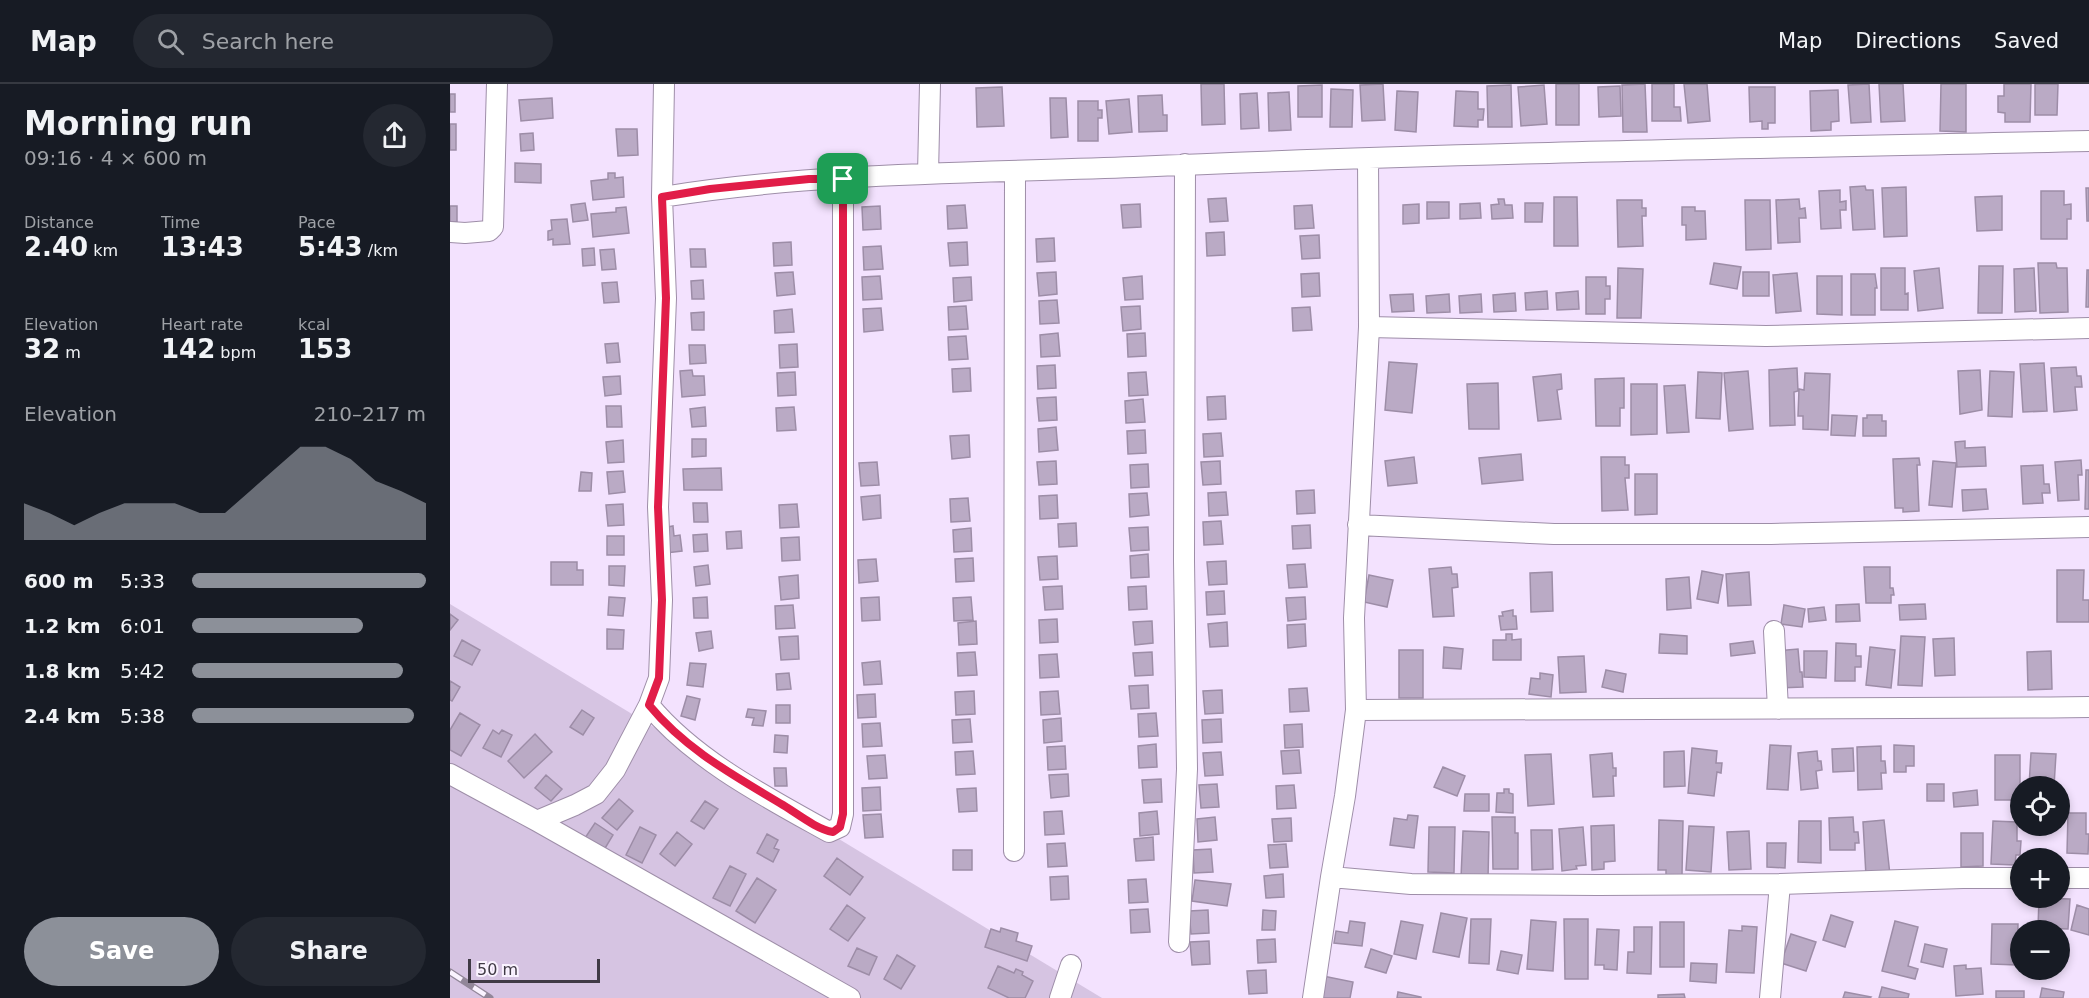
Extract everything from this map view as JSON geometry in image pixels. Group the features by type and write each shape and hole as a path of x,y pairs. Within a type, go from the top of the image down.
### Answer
{"street":[{"path":"450,232 489,231 493,227 497,84"},
{"path":"537,821 596,794 615,770 649,705 659,678 662,600 658,507 666,298 662,197 664,84"},
{"path":"927,174 930,84"},
{"path":"662,197 762,183 927,174 1606,151 2089,141"},
{"path":"1313,998 1345,796 1356,710 1354,618 1369,327 1368,159"},
{"path":"1179,942 1187,769 1184,561 1185,165"},
{"path":"1014,850 1015,172"},
{"path":"649,705 666,726 694,750 729,773 830,832 840,827 843,814 843,179"},
{"path":"1369,327 1766,336 2089,328"},
{"path":"1358,525 1554,534 1771,534 2089,527"},
{"path":"1774,631 1778,709"},
{"path":"1356,710 2089,707"},
{"path":"450,774 850,998"},
{"path":"1331,877 1411,884 1780,884 2010,878"},
{"path":"2070,878 2089,878"},
{"path":"1770,998 1780,884"},
{"path":"1060,998 1071,966"}],"shaded area":[{"path":"450,604 1102,998 450,998"}],"building":[{"path":"1201,84 1224,84 1225,124 1202,125"},
{"path":"1383,84 1385,120 1362,121 1360,85"},
{"path":"1556,84 1579,84 1579,125 1556,125"},
{"path":"1645,84 1647,132 1623,132 1622,85"},
{"path":"1652,84 1674,84 1674,107 1680,107 1681,121 1652,121"},
{"path":"1684,84 1707,84 1710,121 1688,123"},
{"path":"1869,84 1871,122 1851,123 1848,85"},
{"path":"1879,84 1903,84 1905,121 1881,122"},
{"path":"1941,84 1966,84 1966,132 1940,131"},
{"path":"2004,84 2031,84 2030,122 2005,122 2005,113 1998,112 1998,96 2004,96"},
{"path":"2035,84 2058,84 2057,115 2035,115"},
{"path":"1322,85 1322,117 1298,117 1298,86"},
{"path":"1511,85 1512,127 1488,127 1487,86"},
{"path":"1544,85 1547,124 1521,126 1518,87"},
{"path":"1620,86 1621,116 1599,117 1598,87"},
{"path":"1002,87 1004,126 977,127 976,88"},
{"path":"1749,87 1775,87 1775,123 1768,123 1768,129 1762,129 1762,121 1750,122"},
{"path":"1331,89 1353,90 1352,127 1330,127"},
{"path":"1838,90 1839,121 1831,122 1831,130 1811,131 1810,91"},
{"path":"1397,91 1418,92 1416,132 1395,130"},
{"path":"1456,91 1478,92 1478,109 1484,109 1483,120 1478,120 1478,127 1454,126"},
{"path":"1289,92 1291,130 1269,131 1268,93"},
{"path":"1257,93 1259,128 1241,129 1240,94"},
{"path":"450,94 455,94 455,112 450,112"},
{"path":"1162,95 1163,115 1167,115 1167,131 1139,132 1138,96"},
{"path":"552,98 553,118 521,121 519,100"},
{"path":"1050,98 1066,98 1068,137 1051,138"},
{"path":"1129,99 1132,132 1109,134 1106,101"},
{"path":"1078,101 1098,101 1098,110 1102,110 1102,118 1098,118 1098,141 1078,141"},
{"path":"450,124 456,124 456,150 450,150"},
{"path":"616,129 637,129 638,155 618,156"},
{"path":"533,133 534,150 521,151 520,134"},
{"path":"515,163 541,164 541,183 515,182"},
{"path":"608,173 615,173 615,178 623,177 624,197 593,200 591,181 608,179"},
{"path":"1865,186 1866,190 1873,190 1875,229 1853,230 1850,187"},
{"path":"1906,187 1907,236 1884,237 1882,188"},
{"path":"2086,188 2089,188 2089,221 2087,221"},
{"path":"1840,190 1840,202 1846,201 1846,210 1840,210 1841,228 1821,229 1819,191"},
{"path":"2041,191 2064,191 2064,205 2071,204 2071,219 2067,219 2067,239 2041,239"},
{"path":"2002,196 2002,230 1977,231 1975,197"},
{"path":"1554,197 1577,197 1578,246 1554,246"},
{"path":"1226,198 1228,221 1210,222 1208,199"},
{"path":"1498,199 1504,199 1505,205 1512,205 1513,218 1492,219 1491,205 1499,204"},
{"path":"1799,199 1800,209 1805,208 1806,218 1799,218 1800,242 1778,243 1776,200"},
{"path":"1617,200 1642,200 1642,208 1646,208 1646,216 1642,216 1643,246 1618,247"},
{"path":"1745,200 1770,200 1771,249 1746,250"},
{"path":"1427,202 1449,202 1449,218 1427,219"},
{"path":"585,203 588,220 573,222 571,205"},
{"path":"1480,203 1481,218 1460,219 1460,204"},
{"path":"1525,203 1543,203 1542,222 1525,222"},
{"path":"1140,204 1141,227 1123,228 1121,205"},
{"path":"1419,204 1419,223 1403,224 1403,205"},
{"path":"965,205 967,228 948,229 947,206"},
{"path":"1312,205 1314,228 1295,229 1294,206"},
{"path":"450,206 457,206 457,222 450,222"},
{"path":"880,206 881,229 863,230 862,207"},
{"path":"626,207 629,233 593,237 591,214 616,212 616,208"},
{"path":"1682,207 1695,207 1695,211 1705,211 1706,239 1686,240 1686,225 1682,225"},
{"path":"567,219 570,244 553,245 553,239 548,240 548,231 552,230 551,220"},
{"path":"1224,232 1225,255 1207,256 1206,233"},
{"path":"1319,235 1320,258 1302,259 1300,236"},
{"path":"1054,238 1055,261 1037,262 1036,239"},
{"path":"791,242 792,265 774,266 773,243"},
{"path":"967,242 968,265 950,266 948,243"},
{"path":"881,246 883,269 864,270 863,247"},
{"path":"594,248 595,265 583,266 582,249"},
{"path":"614,249 616,269 602,270 600,250"},
{"path":"690,249 705,249 706,267 691,267"},
{"path":"1714,263 1741,267 1737,289 1710,284"},
{"path":"2038,263 2056,263 2057,268 2067,268 2068,312 2040,313"},
{"path":"1979,266 2003,266 2002,313 1978,313"},
{"path":"1618,268 1643,269 1641,318 1617,318"},
{"path":"1881,268 1905,268 1905,294 1908,293 1908,310 1881,310"},
{"path":"1939,268 1943,308 1918,311 1914,271"},
{"path":"2034,268 2036,311 2015,312 2014,269"},
{"path":"2087,270 2089,270 2089,307 2086,307"},
{"path":"793,272 795,294 777,296 775,273"},
{"path":"1056,272 1057,294 1039,296 1037,273"},
{"path":"1743,272 1769,272 1769,296 1743,296"},
{"path":"1319,273 1320,296 1302,297 1301,274"},
{"path":"1797,273 1801,311 1776,313 1773,275"},
{"path":"1851,274 1875,274 1877,288 1875,288 1875,315 1851,315"},
{"path":"880,276 882,299 863,300 862,277"},
{"path":"1142,276 1143,299 1125,300 1123,278"},
{"path":"1817,276 1842,276 1842,315 1817,314"},
{"path":"971,277 972,300 954,302 953,278"},
{"path":"1586,277 1606,277 1606,286 1610,286 1610,299 1605,299 1605,314 1586,314"},
{"path":"703,280 704,299 692,299 691,281"},
{"path":"617,282 619,302 604,303 602,283"},
{"path":"1547,291 1548,309 1526,310 1525,293"},
{"path":"1578,291 1579,309 1557,310 1556,293"},
{"path":"1515,293 1516,311 1494,312 1493,295"},
{"path":"1413,294 1414,311 1392,312 1390,295"},
{"path":"1449,294 1450,312 1427,313 1426,296"},
{"path":"1481,294 1482,312 1460,313 1459,296"},
{"path":"1057,300 1059,323 1040,324 1039,301"},
{"path":"966,306 968,329 949,330 948,307"},
{"path":"1140,306 1141,329 1123,331 1121,307"},
{"path":"1310,307 1312,330 1293,331 1292,308"},
{"path":"881,308 883,330 864,332 863,309"},
{"path":"792,309 794,332 775,333 774,311"},
{"path":"704,312 704,330 692,330 691,313"},
{"path":"1058,333 1060,356 1041,357 1040,335"},
{"path":"1145,333 1146,356 1128,357 1127,334"},
{"path":"966,336 968,359 949,360 948,337"},
{"path":"618,343 620,362 607,363 605,344"},
{"path":"797,344 798,367 780,368 779,345"},
{"path":"689,345 705,345 706,363 690,364"},
{"path":"1389,362 1417,364 1412,413 1385,410"},
{"path":"2044,363 2047,411 2023,412 2020,364"},
{"path":"1055,365 1056,388 1038,389 1037,366"},
{"path":"2076,367 2077,376 2081,376 2082,387 2075,387 2077,410 2054,412 2051,368"},
{"path":"970,368 971,391 953,392 952,369"},
{"path":"1797,368 1798,391 1794,392 1795,425 1770,426 1769,370"},
{"path":"692,370 693,376 704,376 705,395 682,397 680,371"},
{"path":"1980,370 1982,410 1960,414 1958,371"},
{"path":"1748,371 1753,429 1729,431 1724,373"},
{"path":"1990,371 2014,372 2012,417 1988,416"},
{"path":"795,372 796,395 778,396 777,373"},
{"path":"1146,372 1148,395 1129,396 1128,373"},
{"path":"1698,372 1722,373 1720,419 1696,418"},
{"path":"1805,373 1830,374 1828,430 1803,429 1803,416 1798,416 1799,389 1804,390"},
{"path":"1561,374 1562,389 1557,390 1561,419 1538,421 1533,377"},
{"path":"620,376 621,394 605,396 603,377"},
{"path":"1624,378 1624,408 1620,408 1620,426 1596,426 1595,379"},
{"path":"1498,383 1499,429 1469,429 1467,384"},
{"path":"1631,384 1657,384 1657,434 1631,435"},
{"path":"1685,385 1689,432 1667,433 1664,386"},
{"path":"1225,396 1226,419 1208,420 1207,397"},
{"path":"1056,397 1057,420 1039,421 1037,398"},
{"path":"1143,399 1145,422 1126,423 1125,401"},
{"path":"606,406 621,406 622,427 607,427"},
{"path":"705,407 706,426 692,427 690,409"},
{"path":"794,407 796,430 777,431 776,408"},
{"path":"1832,415 1857,416 1855,436 1831,435"},
{"path":"1867,415 1882,415 1882,421 1886,421 1886,436 1863,436 1863,418 1867,418"},
{"path":"1056,427 1058,450 1039,452 1038,429"},
{"path":"1145,430 1146,453 1128,454 1127,431"},
{"path":"1221,433 1223,456 1204,457 1203,434"},
{"path":"969,435 970,457 952,459 950,436"},
{"path":"692,439 706,439 706,456 692,457"},
{"path":"623,440 624,462 608,463 606,442"},
{"path":"1965,441 1965,448 1985,447 1986,466 1957,467 1955,442"},
{"path":"1521,454 1523,480 1482,484 1479,458"},
{"path":"1414,457 1417,483 1388,486 1385,461"},
{"path":"1601,457 1625,457 1625,465 1629,465 1629,478 1625,478 1628,510 1602,511"},
{"path":"1919,458 1920,465 1917,465 1919,511 1903,512 1903,508 1895,508 1893,459"},
{"path":"2081,460 2082,475 2078,475 2079,500 2058,501 2055,462"},
{"path":"1056,461 1057,484 1039,485 1037,462"},
{"path":"1220,461 1221,484 1203,485 1201,462"},
{"path":"1933,461 1956,463 1952,507 1929,505"},
{"path":"877,462 879,485 861,486 859,463"},
{"path":"1148,464 1149,487 1131,488 1130,465"},
{"path":"2043,465 2044,484 2049,484 2050,493 2042,493 2043,503 2023,504 2021,466"},
{"path":"721,468 722,490 684,490 683,469"},
{"path":"2086,470 2089,470 2089,509 2085,509"},
{"path":"623,471 625,492 609,494 607,472"},
{"path":"581,472 592,473 591,491 579,491"},
{"path":"1635,474 1657,474 1657,514 1635,515"},
{"path":"1986,489 1988,509 1963,511 1962,490"},
{"path":"1314,490 1315,513 1297,514 1296,491"},
{"path":"1226,492 1228,515 1209,516 1208,493"},
{"path":"1147,493 1149,515 1130,517 1129,494"},
{"path":"880,495 881,518 863,520 861,497"},
{"path":"1057,495 1058,518 1040,519 1039,496"},
{"path":"968,498 970,521 951,522 950,499"},
{"path":"693,503 707,503 708,522 694,522"},
{"path":"623,504 624,525 608,526 606,505"},
{"path":"797,504 799,527 780,528 779,505"},
{"path":"1221,521 1223,544 1204,545 1203,522"},
{"path":"1076,523 1077,546 1059,547 1058,524"},
{"path":"1310,525 1311,548 1293,549 1292,526"},
{"path":"673,526 674,536 680,535 682,551 666,553 662,528"},
{"path":"1148,527 1149,550 1131,551 1129,528"},
{"path":"971,528 972,551 954,552 953,530"},
{"path":"741,531 742,548 727,549 726,532"},
{"path":"707,534 708,551 694,552 693,535"},
{"path":"607,536 624,536 624,555 607,555"},
{"path":"799,537 800,560 782,561 781,538"},
{"path":"1148,554 1149,577 1131,578 1130,556"},
{"path":"1057,556 1058,579 1040,580 1038,557"},
{"path":"973,558 974,581 956,582 955,559"},
{"path":"876,559 878,581 859,583 858,560"},
{"path":"1226,561 1227,584 1209,585 1207,562"},
{"path":"551,562 577,562 577,570 583,570 583,585 551,585"},
{"path":"1305,564 1307,587 1289,588 1287,565"},
{"path":"708,565 710,584 696,586 694,567"},
{"path":"609,566 625,566 624,586 609,585"},
{"path":"1451,567 1452,574 1457,574 1458,587 1452,588 1454,616 1433,617 1429,569"},
{"path":"1864,567 1890,567 1890,588 1893,588 1894,595 1891,595 1891,603 1866,603"},
{"path":"2057,570 2084,570 2083,600 2089,600 2089,622 2057,622"},
{"path":"1702,571 1723,575 1718,603 1697,599"},
{"path":"1552,572 1553,611 1531,612 1530,573"},
{"path":"1749,572 1751,605 1728,606 1726,574"},
{"path":"798,575 799,598 781,600 779,577"},
{"path":"1369,575 1393,580 1387,607 1364,602"},
{"path":"1689,577 1691,608 1667,610 1666,579"},
{"path":"1062,586 1063,609 1045,610 1043,587"},
{"path":"1146,586 1147,609 1129,610 1128,587"},
{"path":"1224,591 1225,614 1207,615 1206,592"},
{"path":"609,597 625,598 623,616 608,615"},
{"path":"707,597 708,618 694,618 693,598"},
{"path":"879,597 880,620 862,621 861,598"},
{"path":"971,597 973,620 954,621 953,598"},
{"path":"1305,597 1306,619 1288,621 1286,598"},
{"path":"1859,604 1860,621 1836,622 1836,605"},
{"path":"1925,604 1926,619 1900,620 1899,605"},
{"path":"793,605 795,628 776,629 775,606"},
{"path":"1784,605 1805,609 1802,627 1781,624"},
{"path":"1824,607 1826,620 1809,622 1808,609"},
{"path":"1513,610 1517,629 1501,630 1499,616 1503,616 1502,612"},
{"path":"450,614 458,620 450,630"},
{"path":"1057,619 1058,642 1040,643 1039,620"},
{"path":"976,621 977,644 959,645 958,623"},
{"path":"1152,621 1153,643 1135,645 1133,622"},
{"path":"1227,622 1228,646 1210,647 1208,624"},
{"path":"1305,624 1306,646 1288,648 1287,625"},
{"path":"607,629 624,630 623,649 607,649"},
{"path":"711,631 713,648 699,651 696,633"},
{"path":"1506,634 1512,634 1512,640 1521,639 1521,660 1493,660 1493,640 1506,640"},
{"path":"1660,634 1687,636 1687,654 1659,653"},
{"path":"798,636 799,659 781,660 779,637"},
{"path":"1901,636 1925,637 1922,686 1898,685"},
{"path":"1954,638 1955,675 1935,676 1933,639"},
{"path":"462,640 480,650 472,665 454,656"},
{"path":"1753,641 1755,653 1731,656 1730,644"},
{"path":"1836,643 1856,644 1856,656 1861,656 1861,667 1855,667 1855,681 1835,681"},
{"path":"1444,647 1463,649 1461,669 1443,668"},
{"path":"1870,647 1895,650 1891,688 1866,685"},
{"path":"1798,649 1803,687 1778,688 1776,651"},
{"path":"1399,650 1423,650 1423,698 1399,698"},
{"path":"1804,651 1827,651 1826,678 1804,677"},
{"path":"2051,651 2052,689 2028,690 2027,652"},
{"path":"975,652 977,675 958,676 957,653"},
{"path":"1152,652 1153,675 1135,676 1133,653"},
{"path":"1057,654 1059,677 1040,678 1039,655"},
{"path":"1584,656 1586,692 1560,693 1558,657"},
{"path":"880,661 882,684 864,685 862,663"},
{"path":"690,663 706,664 703,687 687,685"},
{"path":"1606,670 1626,674 1623,692 1602,687"},
{"path":"789,673 791,689 777,690 776,674"},
{"path":"1540,673 1553,675 1551,697 1529,694 1531,678 1540,679"},
{"path":"450,681 460,687 452,701 450,700"},
{"path":"1148,685 1149,708 1131,709 1129,686"},
{"path":"1307,688 1309,711 1290,712 1289,689"},
{"path":"1222,690 1223,713 1205,714 1203,691"},
{"path":"974,691 975,714 956,715 955,692"},
{"path":"1058,691 1060,714 1041,715 1040,692"},
{"path":"875,694 876,717 858,718 857,695"},
{"path":"687,696 700,699 695,720 681,716"},
{"path":"776,705 790,705 790,723 776,723"},
{"path":"748,709 766,711 763,726 752,725 754,718 746,717"},
{"path":"582,710 594,718 583,735 570,727"},
{"path":"460,713 480,725 461,756 450,750 450,730"},
{"path":"1156,713 1158,736 1139,737 1138,714"},
{"path":"1061,718 1062,741 1044,743 1043,720"},
{"path":"970,719 972,742 953,743 952,720"},
{"path":"1221,719 1222,742 1203,743 1202,720"},
{"path":"880,723 882,746 863,747 862,724"},
{"path":"1302,724 1303,747 1285,748 1284,725"},
{"path":"493,730 499,734 502,730 512,735 501,757 483,748"},
{"path":"535,734 552,752 524,778 508,761"},
{"path":"775,735 788,736 787,753 774,752"},
{"path":"1156,744 1157,767 1139,768 1138,746"},
{"path":"1770,745 1791,746 1788,790 1767,789"},
{"path":"1894,745 1914,746 1914,766 1906,766 1906,772 1894,772"},
{"path":"1065,746 1066,769 1048,770 1047,747"},
{"path":"1881,746 1881,761 1885,761 1886,773 1881,773 1882,789 1858,790 1857,747"},
{"path":"1692,748 1717,751 1716,763 1722,763 1721,773 1717,772 1714,796 1688,793"},
{"path":"1853,748 1854,771 1833,772 1832,749"},
{"path":"1299,750 1301,773 1283,774 1281,751"},
{"path":"973,751 975,774 956,775 955,752"},
{"path":"1684,751 1685,786 1664,787 1664,752"},
{"path":"1817,751 1822,770 1816,771 1818,788 1801,790 1798,753"},
{"path":"1221,752 1223,775 1205,776 1203,753"},
{"path":"1612,753 1613,768 1616,768 1616,776 1613,776 1614,796 1593,797 1590,755"},
{"path":"2031,753 2056,754 2055,776 2030,776"},
{"path":"1551,754 1554,804 1528,806 1525,755"},
{"path":"885,755 887,778 869,779 867,756"},
{"path":"1995,755 2020,755 2020,776 2010,776 2010,800 1995,800"},
{"path":"1443,767 1465,776 1457,796 1434,787"},
{"path":"774,768 786,768 787,786 775,786"},
{"path":"1068,774 1069,796 1051,798 1049,775"},
{"path":"546,775 562,789 551,801 535,788"},
{"path":"1161,779 1162,802 1144,803 1142,780"},
{"path":"1217,784 1219,807 1201,808 1199,785"},
{"path":"1927,784 1944,784 1944,801 1927,801"},
{"path":"1294,785 1296,808 1277,809 1276,786"},
{"path":"880,787 881,810 863,811 862,788"},
{"path":"976,788 977,811 959,812 957,789"},
{"path":"1504,789 1509,789 1509,793 1513,794 1513,813 1496,812 1497,793 1504,793"},
{"path":"1977,790 1978,805 1954,807 1953,793"},
{"path":"1465,794 1489,794 1489,811 1464,811"},
{"path":"619,799 633,811 617,830 602,818"},
{"path":"705,801 718,809 704,829 691,821"},
{"path":"1062,811 1064,834 1045,835 1044,812"},
{"path":"1157,811 1159,834 1140,836 1139,813"},
{"path":"2070,813 2086,813 2086,834 2089,834 2088,854 2070,853 2070,848 2067,848 2067,836 2070,836"},
{"path":"881,814 883,837 865,838 863,815"},
{"path":"1408,815 1418,816 1414,848 1390,845 1394,818 1407,820"},
{"path":"1215,817 1217,840 1198,842 1197,819"},
{"path":"1492,817 1515,817 1515,833 1518,833 1518,869 1493,869"},
{"path":"1853,817 1854,832 1858,832 1859,843 1855,843 1855,850 1830,850 1829,818"},
{"path":"1291,818 1292,841 1274,842 1272,819"},
{"path":"1659,820 1683,821 1682,875 1666,875 1666,870 1658,870"},
{"path":"1884,820 1890,875 1866,876 1863,822"},
{"path":"1799,821 1821,821 1821,863 1798,862"},
{"path":"1993,821 2010,822 2010,836 2017,836 2017,841 2021,841 2020,848 2010,848 2010,865 1991,864"},
{"path":"595,823 613,835 604,850 585,838"},
{"path":"1614,825 1615,861 1604,862 1604,869 1592,870 1591,826"},
{"path":"1689,826 1714,827 1711,872 1686,870"},
{"path":"640,827 656,835 642,863 626,855"},
{"path":"1429,827 1455,827 1454,873 1428,872"},
{"path":"1583,827 1586,865 1562,871 1559,829"},
{"path":"1531,830 1552,830 1553,869 1532,870"},
{"path":"1463,831 1489,832 1488,879 1461,878"},
{"path":"1749,831 1751,869 1729,870 1727,832"},
{"path":"677,832 692,844 675,866 660,854"},
{"path":"1961,833 1983,833 1983,866 1961,867"},
{"path":"767,834 778,840 774,848 779,850 773,862 757,853"},
{"path":"1153,837 1154,860 1136,861 1134,839"},
{"path":"1065,843 1067,866 1048,867 1047,844"},
{"path":"1767,843 1786,843 1785,868 1767,867"},
{"path":"1286,844 1288,867 1270,868 1268,845"},
{"path":"1211,849 1213,872 1194,873 1193,850"},
{"path":"953,850 972,850 972,870 953,870"},
{"path":"837,858 863,877 850,895 824,876"},
{"path":"730,866 746,874 730,906 713,898"},
{"path":"1283,874 1284,897 1266,898 1264,876"},
{"path":"1068,876 1069,899 1051,900 1050,877"},
{"path":"757,878 776,890 755,923 736,911"},
{"path":"1146,879 1148,902 1129,903 1128,880"},
{"path":"1195,880 1231,884 1227,906 1192,901"},
{"path":"847,905 865,918 848,941 830,929"},
{"path":"2077,905 2089,909 2089,935 2071,930"},
{"path":"2039,908 2069,908 2069,920 2038,920"},
{"path":"1148,909 1150,932 1131,933 1130,910"},
{"path":"1208,910 1209,933 1191,934 1189,911"},
{"path":"1263,910 1276,911 1275,930 1262,930"},
{"path":"1441,913 1467,918 1459,957 1433,952"},
{"path":"1831,915 1853,922 1845,947 1823,940"},
{"path":"1471,919 1491,919 1489,964 1469,963"},
{"path":"1564,919 1588,919 1588,979 1565,979"},
{"path":"1531,920 1556,922 1553,971 1527,969"},
{"path":"1350,921 1365,923 1362,946 1334,943 1336,931 1348,933"},
{"path":"1401,921 1423,925 1416,959 1394,954"},
{"path":"1895,921 1918,927 1908,966 1918,969 1915,979 1882,971"},
{"path":"1660,922 1684,922 1684,967 1660,967"},
{"path":"1992,924 2010,924 2010,965 1991,964"},
{"path":"1742,926 1757,927 1754,973 1726,972 1729,930 1742,931"},
{"path":"1634,927 1652,927 1651,974 1627,973 1628,952 1634,952"},
{"path":"1001,928 1018,933 1016,941 1032,946 1027,961 985,947 991,929 1000,932"},
{"path":"1597,929 1619,930 1617,970 1604,969 1604,965 1595,965"},
{"path":"1791,934 1816,942 1806,971 1781,963"},
{"path":"1275,939 1276,962 1258,963 1257,940"},
{"path":"1209,941 1210,964 1192,965 1190,942"},
{"path":"1925,944 1947,949 1943,967 1921,962"},
{"path":"857,948 877,957 869,975 848,966"},
{"path":"1371,949 1392,956 1386,973 1365,967"},
{"path":"1501,951 1522,955 1518,974 1497,970"},
{"path":"897,955 915,966 901,989 884,979"},
{"path":"1691,963 1717,964 1716,983 1690,981"},
{"path":"1966,965 1966,969 1981,968 1983,994 1956,996 1954,966"},
{"path":"998,966 1014,973 1016,969 1023,972 1022,975 1033,981 1025,998 1009,998 988,988"},
{"path":"1266,970 1267,993 1249,994 1247,971"},
{"path":"1323,976 1353,982 1350,998 1318,998"},
{"path":"1882,987 1909,994 1908,998 1879,998"},
{"path":"2042,988 2064,992 2063,998 2040,998"},
{"path":"1996,991 2024,991 2024,998 1996,998"},
{"path":"1398,992 1421,997 1421,998 1397,998"},
{"path":"1845,992 1871,997 1843,998"},
{"path":"1684,994 1685,998 1658,998 1658,995"}],"railway":[{"path":"450,972 490,998"}],"route":[{"path":"843,179 843,821 837,830 830,832 694,750 666,726 649,705 659,678 662,600 658,507 666,298 662,197 762,183 843,179"}]}
